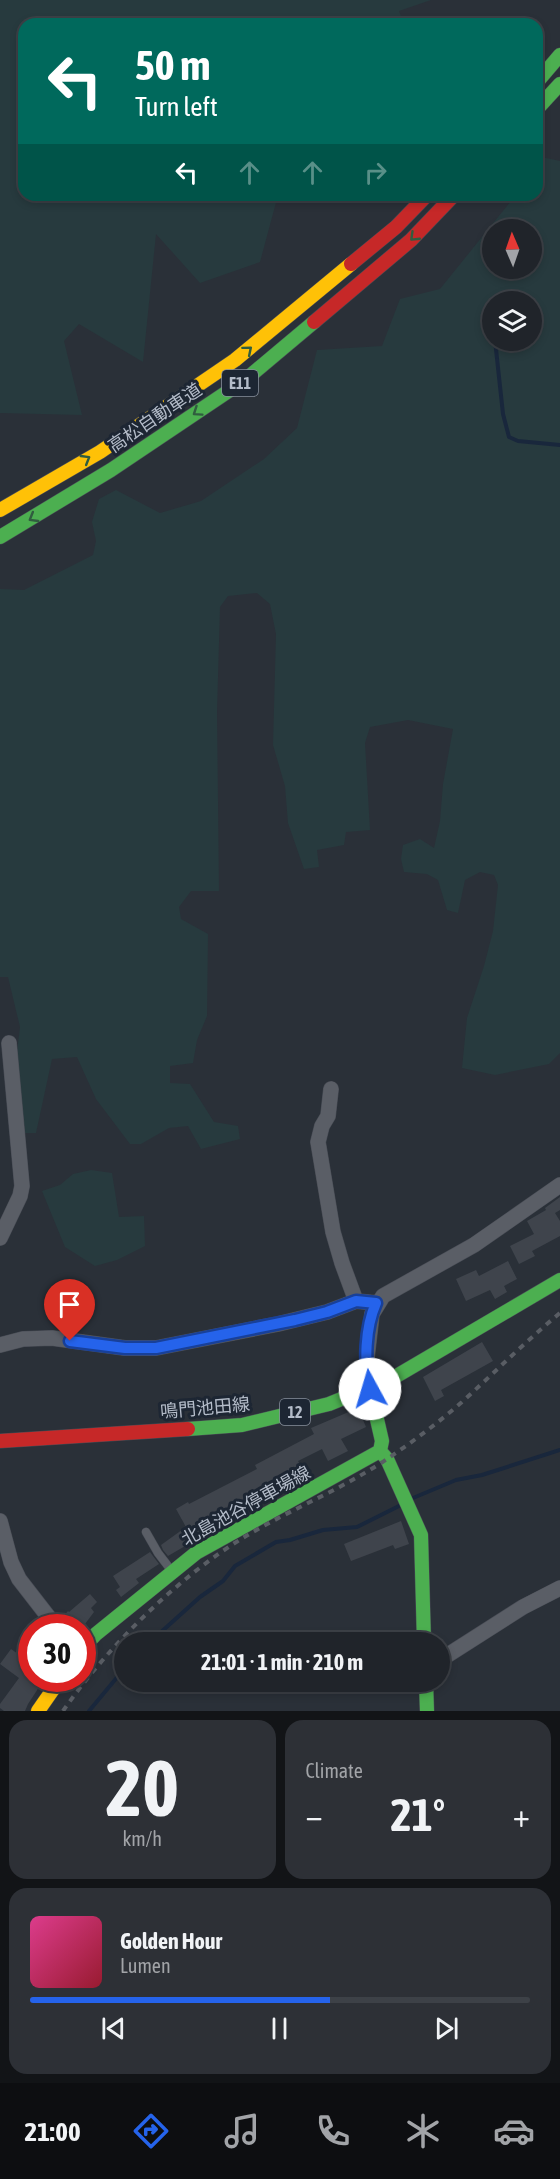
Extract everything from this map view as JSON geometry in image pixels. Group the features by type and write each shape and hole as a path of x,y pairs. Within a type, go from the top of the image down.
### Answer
{"main road":[{"path":"543,75 560,55"},
{"path":"543,102 560,84"},
{"name":"高松自動車道","path":"0,510 100,452 235,360 396,227 421,201"},
{"name":"高松自動車道","path":"0,537 111,470 245,380 411,240 448,201"},
{"name":"鳴門池田線","path":"0,1441 242,1425 329,1404 393,1378 560,1281"},
{"path":"370,1389 382,1441 380,1451 387,1459 421,1535 424,1632"},
{"name":"北島池谷停車場線","path":"96,1634 196,1552 320,1486 380,1451"},
{"path":"38,1711 51,1692"},
{"path":"426,1692 427,1711"}],"street":[{"path":"0,1238 20,1196 22,1186 9,1043"},
{"path":"331,1089 328,1116 322,1126 318,1142 333,1232 356,1301"},
{"path":"370,1389 367,1357 372,1314 376,1303 396,1287 474,1245 560,1185"},
{"path":"0,1345 23,1339 52,1338 125,1348 156,1348 288,1322 327,1312 356,1301 376,1303"},
{"path":"0,1521 11,1562 19,1579 46,1614"},
{"path":"450,1654 523,1607 560,1588"}],"lane":[{"path":"146,1532 172,1571"}],"green space":[{"path":"0,0 431,0 399,11 402,18 18,18 18,201 276,201 260,262 200,283 156,234 143,362 79,324 64,341 82,415 0,413"},
{"path":"543,157 560,161 560,1053 549,1064 495,1075 462,1068 467,1018 493,931 498,885 494,875 480,872 465,880 458,913 447,910 438,880 427,874 404,872 401,859 403,845 420,839 434,848 453,729 408,720 370,727 365,743 370,830 346,832 344,845 317,850 319,867 304,869 288,823 285,786 273,745 276,634 270,604 257,593 228,596 220,607 217,712 219,891 191,891 179,907 181,919 208,934 207,1016 197,1040 193,1063 170,1066 170,1083 190,1084 214,1122 238,1126 240,1139 201,1149 188,1126 169,1128 141,1144 130,1144 96,1099 77,1057 52,1059 36,1133 25,1133 17,1052 20,1027 8,977 0,977 0,589 24,590 93,555 96,541 92,522 99,499 116,490 160,513 201,501 264,459 297,428 317,350 382,346 400,299 440,289 482,237 482,279 542,279 542,219 496,219 511,201 543,201"},
{"path":"91,1170 112,1173 119,1217 144,1216 145,1246 117,1260 95,1266 65,1247 42,1191 60,1185 73,1174"}],"building":[{"path":"560,1197 560,1210 555,1213 560,1221 560,1236 532,1251 535,1256 519,1264 510,1246 534,1234 527,1221 546,1210 545,1208"},
{"path":"508,1261 517,1279 504,1286 507,1292 495,1299 490,1290 466,1301 456,1279 476,1270 479,1276"},
{"path":"482,1342 493,1361 441,1390 444,1396 435,1401 423,1377"},
{"path":"358,1408 366,1427 341,1439 348,1451 328,1461 322,1449 298,1461 300,1465 261,1486 266,1496 233,1513 235,1517 168,1556 163,1550 161,1545 186,1527 176,1509 257,1469 255,1465 314,1434 311,1428"},
{"path":"401,1521 409,1544 395,1549 393,1545 351,1561 344,1544"},
{"path":"150,1552 159,1564 136,1579 139,1583 121,1597 116,1590 120,1587 113,1576"},
{"path":"90,1594 97,1602 91,1608 94,1612 92,1614 65,1614"},
{"path":"11,1649 18,1654 18,1677 0,1664"},
{"path":"18,1679 18,1692 36,1692 25,1711 4,1711 0,1708 0,1704"}],"waterway":[{"path":"496,351 503,414 509,437 518,441 560,445"},
{"path":"413,1498 456,1480 482,1475 560,1450"},
{"path":"161,1632 200,1597 223,1581 235,1566 276,1542 323,1530 357,1527 401,1505"},
{"path":"89,1711 114,1681"}],"railway":[{"path":"63,1711 123,1638 195,1571 246,1536 373,1468 409,1444 462,1402 560,1313"}],"traffic: fast":[{"path":"543,75 560,55"},
{"path":"543,102 560,84"},
{"path":"0,537 111,470 245,380 314,322"},
{"path":"188,1429 242,1425 329,1404 393,1378 560,1280"},
{"path":"96,1634 196,1553 380,1451 382,1441 370,1389"},
{"path":"380,1451 387,1459 421,1535 424,1632"},
{"path":"426,1692 427,1711"}],"traffic: slow":[{"path":"0,510 100,452 235,360 351,264"},
{"path":"38,1711 51,1692"}],"traffic: jam":[{"path":"351,264 396,227 421,201"},
{"path":"314,322 411,240 448,201"},
{"path":"0,1441 188,1429"}],"route":[{"path":"70,1341 125,1348 156,1348 295,1320 327,1312 356,1301 376,1303 372,1314 367,1357 370,1389"}]}
